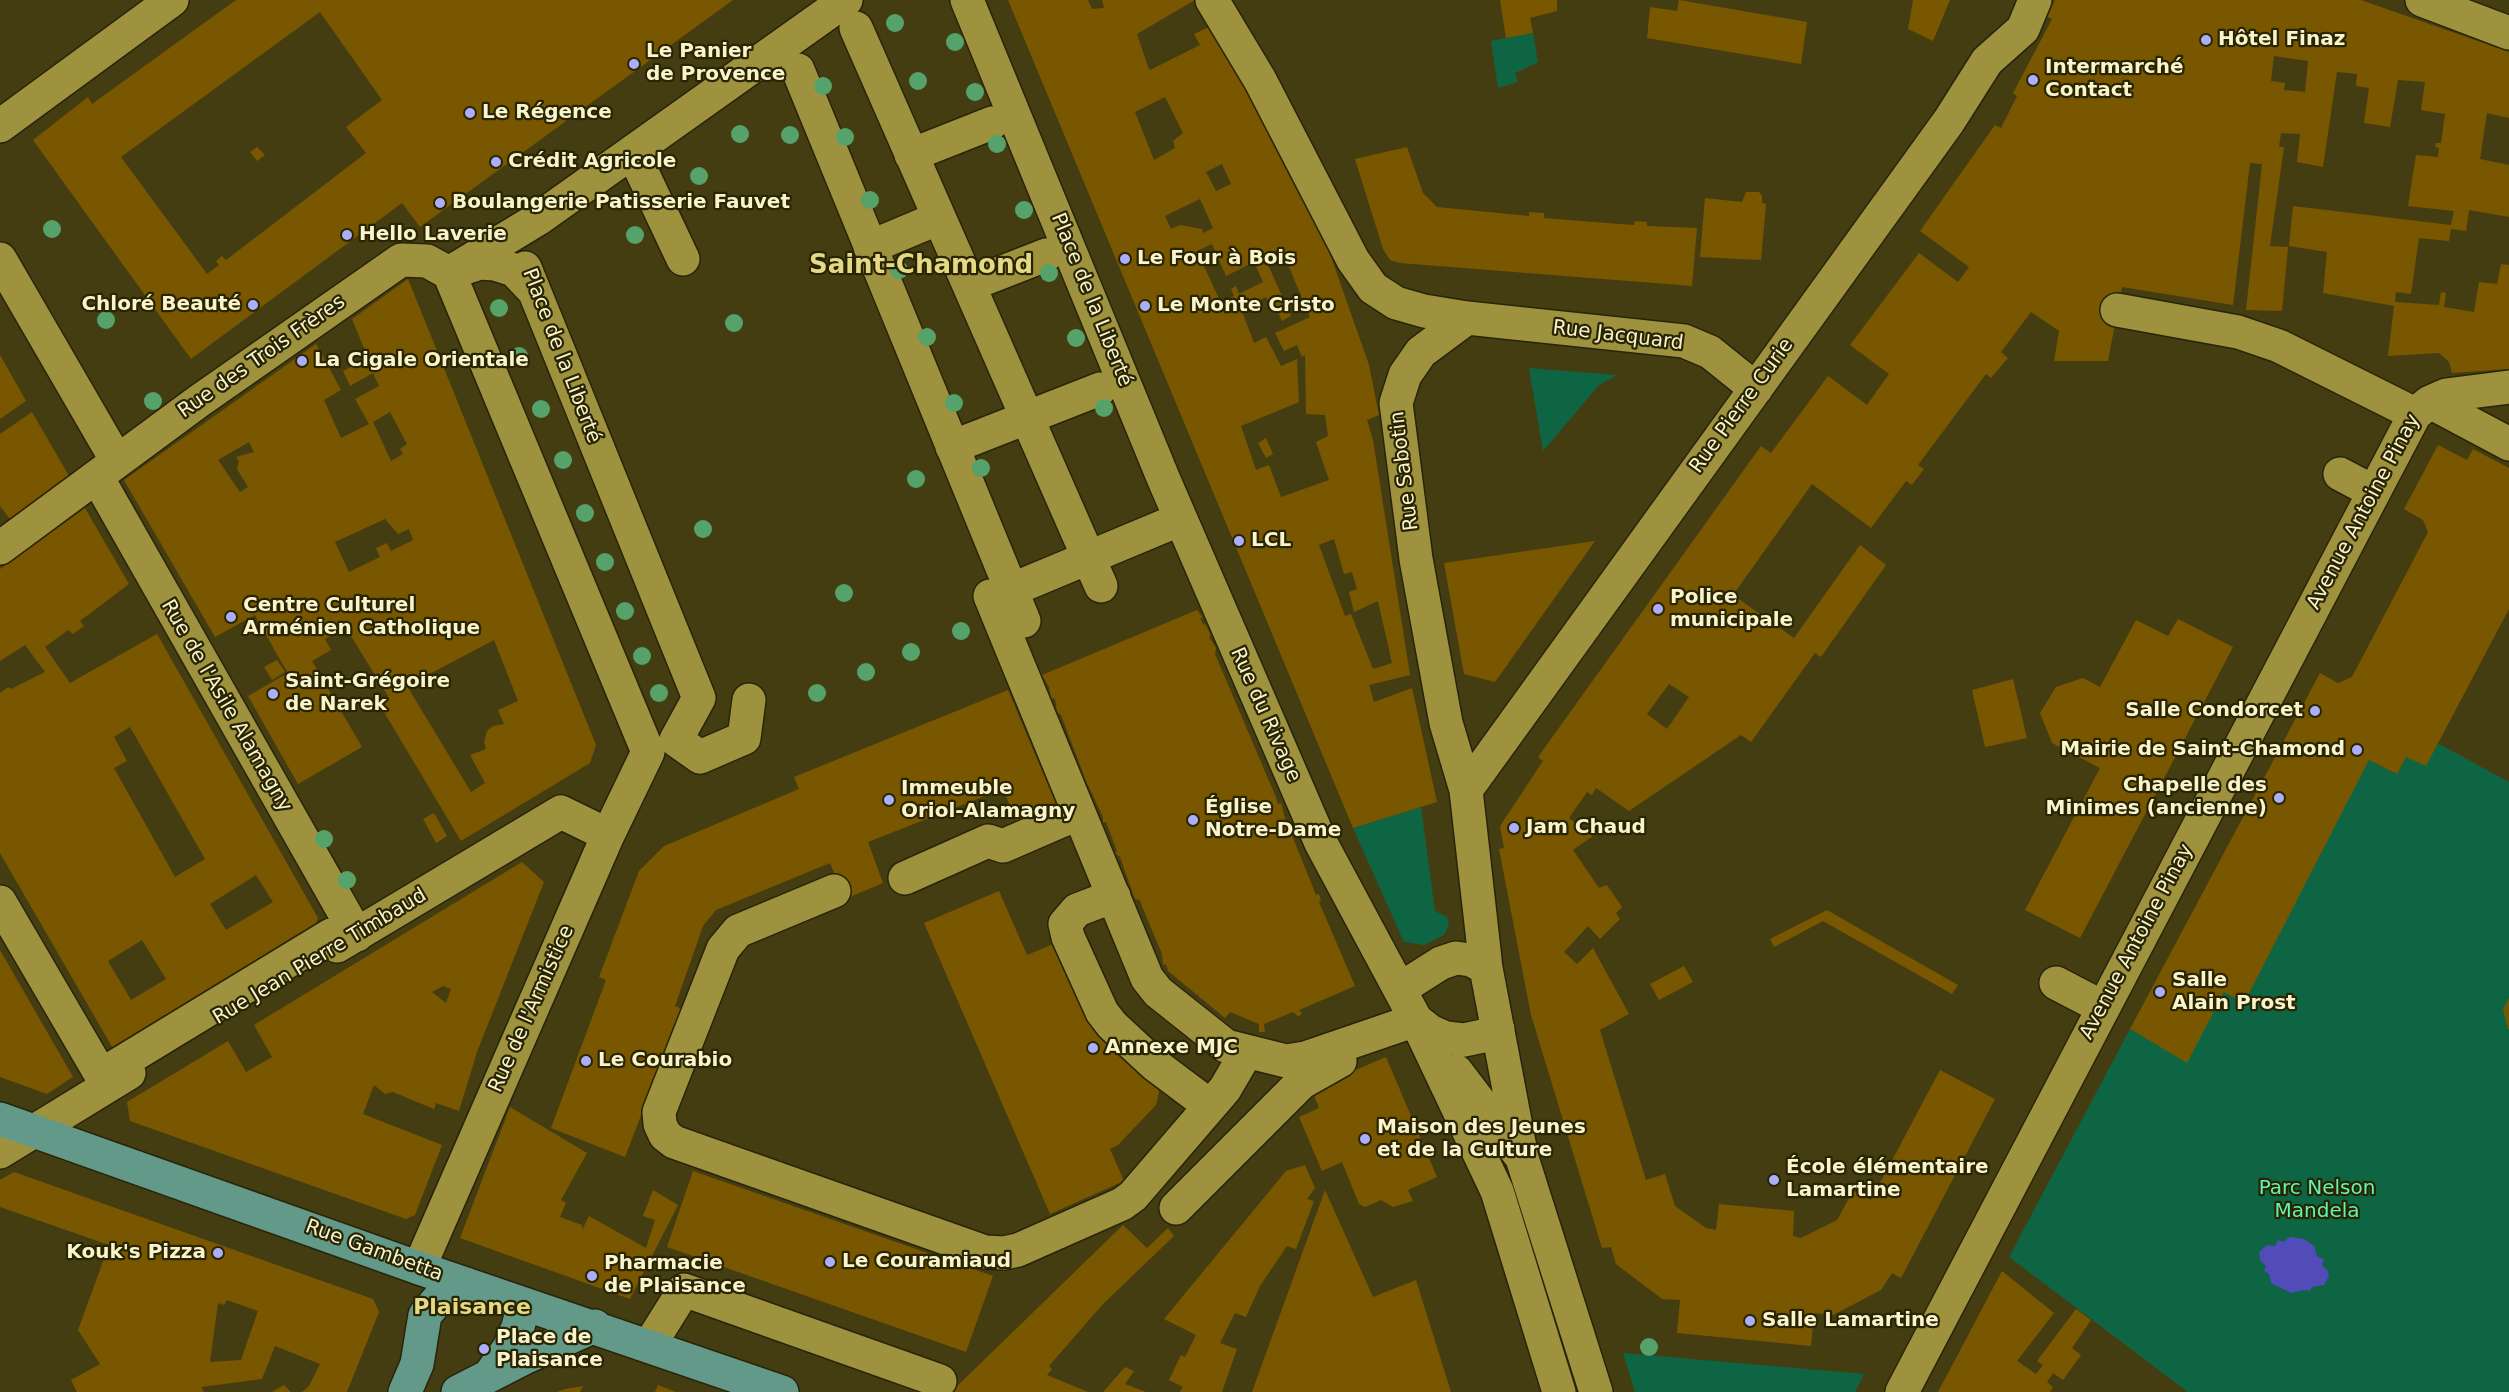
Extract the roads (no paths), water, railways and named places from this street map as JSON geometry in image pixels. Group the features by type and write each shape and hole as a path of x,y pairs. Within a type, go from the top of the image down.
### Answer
{"main road":[{"name":"Rue Gambetta","path":"0,1119 419,1268 595,1326 782,1392"},
{"path":"374,1251 416,1293 425,1315"},
{"path":"405,1392 417,1364 425,1315 440,1297 466,1284"},
{"path":"488,1377 508,1348 518,1327 524,1304"},
{"path":"458,1392 595,1326"}],"street":[{"path":"0,126 172,0"},
{"name":"Place de la Liberté","path":"967,0 1215,601"},
{"path":"1212,0 1260,80 1353,260 1373,288 1396,303 1467,318"},
{"path":"2422,0 2509,33"},
{"path":"449,273 538,219 633,153 851,14 1094,571"},
{"name":"Rue Pierre Curie","path":"1466,790 1949,121 1987,61 2029,14"},
{"path":"798,70 952,447 1000,593 1078,809 1147,978 1158,992 1212,1037 1246,1053 1286,1061 1305,1058 1416,1020"},
{"path":"911,155 992,123"},
{"path":"633,153 683,258"},
{"path":"870,247 939,218"},
{"name":"Place de la Liberté","path":"538,219 526,244 523,261 531,288 699,698 662,746"},
{"path":"969,285 1046,255"},
{"name":"Rue de l'Asile Alamagny","path":"0,259 107,469 357,934"},
{"name":"Rue des Trois Frères","path":"0,548 400,260 427,261 449,273"},
{"path":"449,273 480,263 495,264 514,270 531,288"},
{"path":"449,273 662,746 700,757 744,738 749,700"},
{"path":"2117,310 2151,304 2279,346 2509,444"},
{"name":"Rue Jacquard","path":"1467,318 1683,341 1710,352 1756,389"},
{"name":"Rue Sabotin","path":"1467,318 1421,352 1405,375 1396,403 1416,559 1438,688 1455,757 1466,790 1486,968"},
{"path":"2422,408 2464,391 2509,387"},
{"path":"952,447 1100,389"},
{"name":"Avenue Antoine Pinay","path":"1902,1392 2374,492 2422,408"},
{"path":"2340,474 2374,492"},
{"path":"1000,593 1094,571 1168,524"},
{"path":"1000,593 1042,664"},
{"name":"Rue du Rivage","path":"1215,601 1320,843 1416,1020"},
{"name":"Rue de l'Armistice","path":"419,1268 608,835 662,746"},
{"path":"905,878 988,841 1003,846 1078,809"},
{"name":"Rue Jean Pierre Timbaud","path":"0,1152 561,812 608,835"},
{"path":"834,891 738,931 723,948 659,1112 660,1124 665,1135 674,1142 985,1252 1004,1253 1018,1250 1122,1204 1133,1196 1232,1079 1246,1053"},
{"path":"1114,896 1077,910 1065,924 1068,937 1092,991 1112,1025 1154,1064 1210,1106"},
{"path":"0,902 101,1075 331,935 357,934"},
{"path":"1400,989 1441,963 1456,958 1471,960 1486,968 1522,1158 1596,1392"},
{"path":"2056,983 2102,1008"},
{"path":"1416,1020 1438,1034 1464,1040 1483,1036 1498,1029"},
{"path":"1416,1020 1522,1158"},
{"path":"1416,1020 1497,1191 1559,1392"},
{"path":"1176,1208 1301,1083 1340,1061 1346,1054 1346,1044"},
{"path":"649,1346 684,1290 940,1381"}],"place":[{"name":"Hôtel Finaz","path":"2206,40"},
{"name":"Le Panier de Provence","path":"634,64"},
{"name":"Intermarché Contact","path":"2033,80"},
{"name":"Le Régence","path":"470,113"},
{"name":"Crédit Agricole","path":"496,162"},
{"name":"Boulangerie Patisserie Fauvet","path":"440,203"},
{"name":"Hello Laverie","path":"347,235"},
{"name":"Le Four à Bois","path":"1125,259"},
{"name":"Chloré Beauté","path":"253,305"},
{"name":"Le Monte Cristo","path":"1145,306"},
{"name":"La Cigale Orientale","path":"302,361"},
{"name":"LCL","path":"1239,541"},
{"name":"Police municipale","path":"1658,609"},
{"name":"Centre Culturel Arménien Catholique","path":"231,617"},
{"name":"Saint-Grégoire de Narek","path":"273,694"},
{"name":"Salle Condorcet","path":"2315,711"},
{"name":"Mairie de Saint-Chamond","path":"2357,750"},
{"name":"Chapelle des Minimes (ancienne)","path":"2279,798"},
{"name":"Immeuble Oriol-Alamagny","path":"889,800"},
{"name":"Église Notre-Dame","path":"1193,820"},
{"name":"Jam Chaud","path":"1514,828"},
{"name":"Salle Alain Prost","path":"2160,992"},
{"name":"Annexe MJC","path":"1093,1048"},
{"name":"Le Courabio","path":"586,1061"},
{"name":"Maison des Jeunes et de la Culture","path":"1365,1139"},
{"name":"École élémentaire Lamartine","path":"1774,1180"},
{"name":"Kouk's Pizza","path":"218,1253"},
{"name":"Le Couramiaud","path":"830,1262"},
{"name":"Pharmacie de Plaisance","path":"592,1276"},
{"name":"Salle Lamartine","path":"1750,1321"},
{"name":"Place de Plaisance","path":"484,1349"}],"district":[{"name":"Saint-Chamond","path":"921,266"},
{"name":"Plaisance","path":"472,1308"}],"park label":[{"name":"Parc Nelson Mandela","path":"2317,1200"}]}
